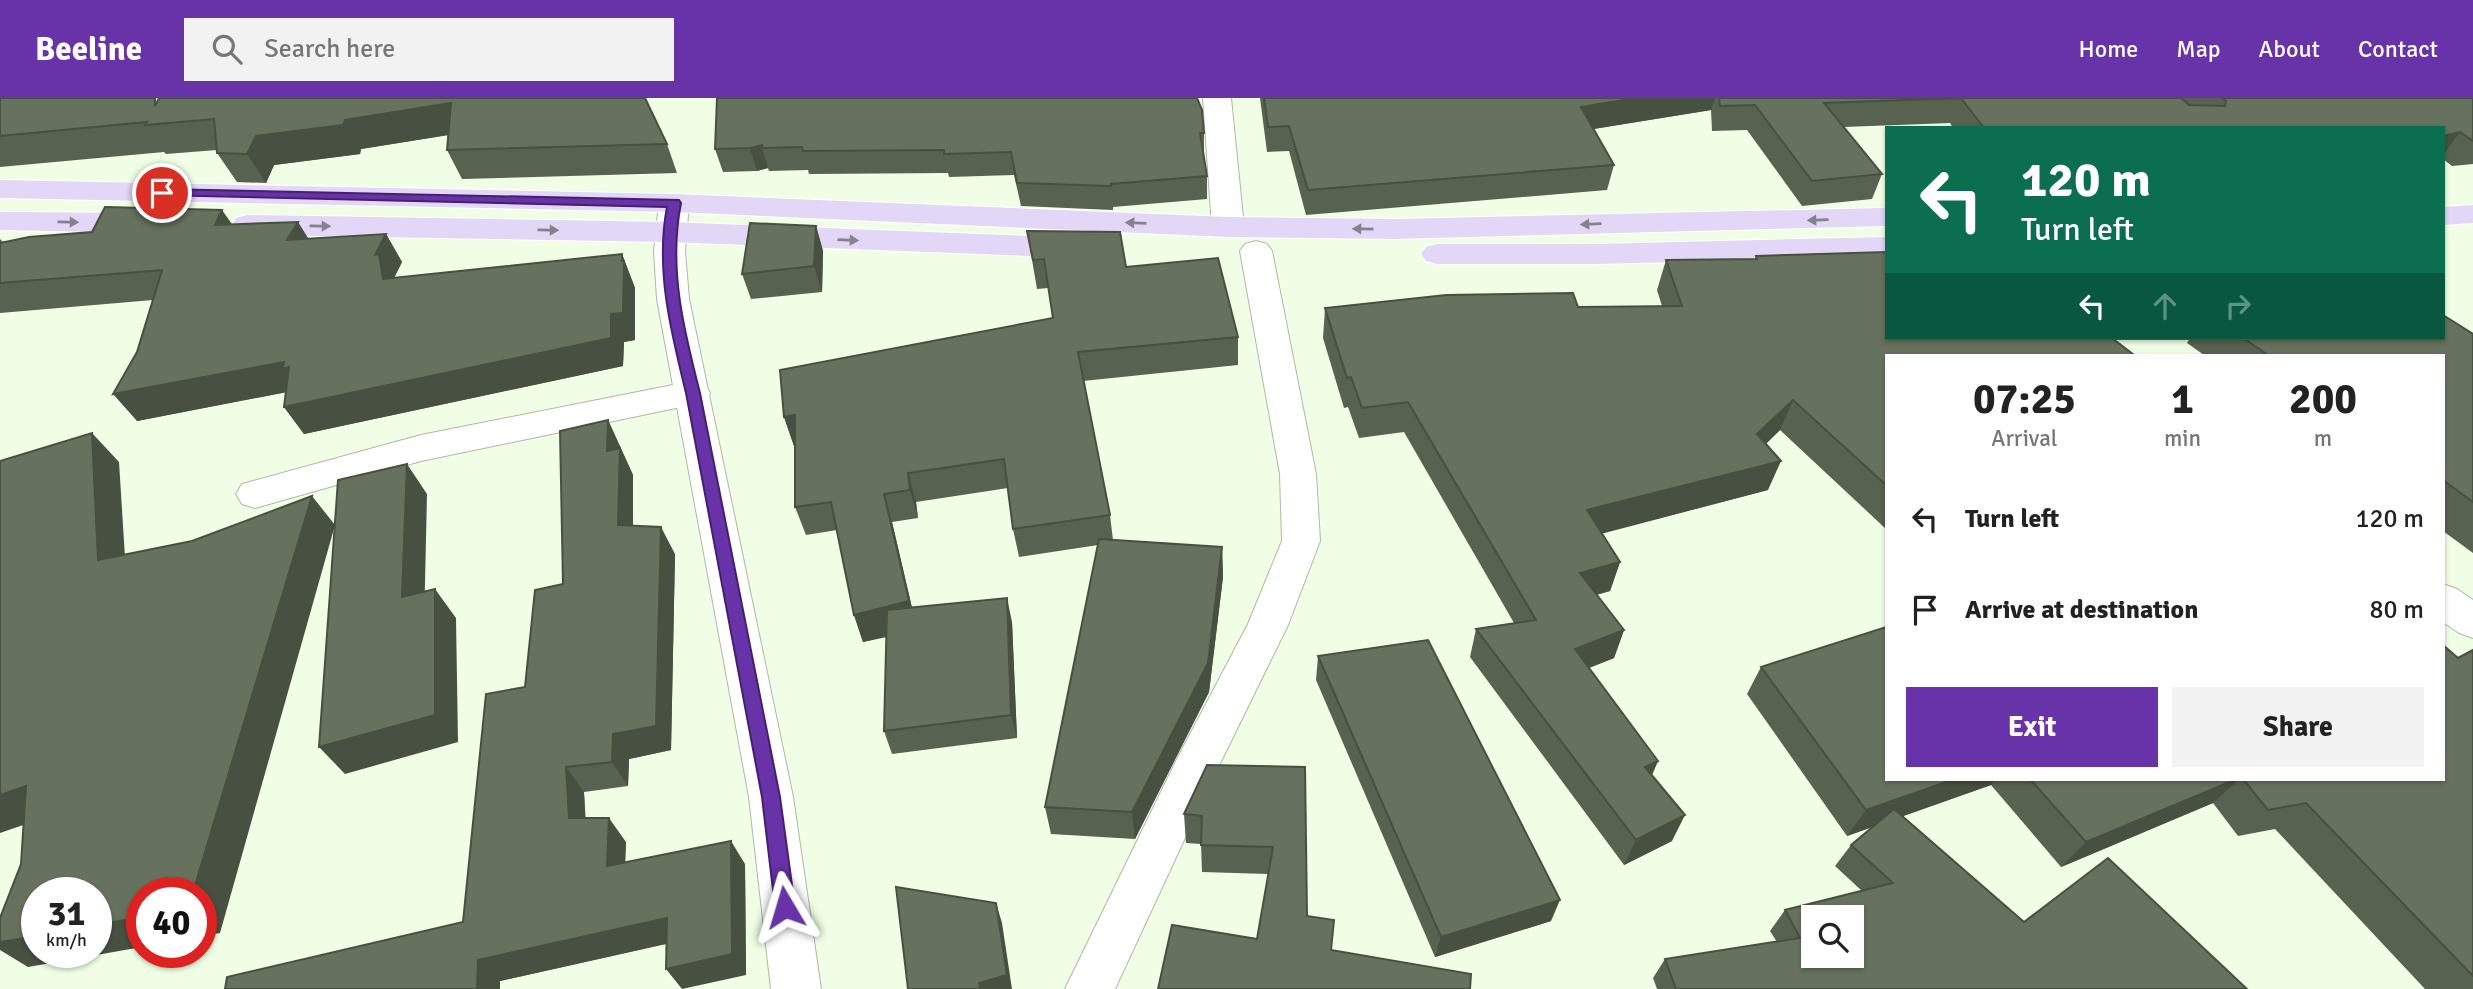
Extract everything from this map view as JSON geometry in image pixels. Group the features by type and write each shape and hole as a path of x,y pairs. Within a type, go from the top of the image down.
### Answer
{"main road":[{"path":"0,189 671,218 1028,247 1242,239 1395,229 1885,217"},
{"path":"2445,191 2473,189"},
{"path":"2445,216 2473,214"},
{"path":"223,225 671,218"},
{"path":"0,221 181,224"},
{"path":"1242,239 1595,254 1885,247"}],"street":[{"path":"1090,989 1192,775 1268,625 1301,541 1298,474 1242,239 1217,98"},
{"path":"671,218 670,278 678,331 693,393 771,797 796,989"},
{"path":"255,494 421,448 693,393"},
{"path":"2445,601 2473,622"}],"building":[{"path":"0,98 155,98 155,106 159,98 645,98 667,144 447,150 451,103 345,120 343,125 256,136 247,154 217,153 214,119 145,125 147,122 0,136"},
{"path":"717,98 1197,98 1202,110 1204,133 1200,133 1207,176 1111,186 1017,183 1011,152 944,154 944,150 803,151 802,147 762,148 762,145 715,149"},
{"path":"1264,98 1636,98 1581,107 1614,165 1308,190 1289,126 1268,127"},
{"path":"1719,98 1961,98 1824,103 1882,174 1812,181 1755,105 1720,106"},
{"path":"1961,98 2181,98 2189,105 2225,106 2226,101 2222,98 2473,98 2473,141 2460,132 2445,136 2445,126 1982,126"},
{"path":"105,207 222,210 215,225 298,222 287,240 386,234 375,255 379,254 383,279 622,254 623,313 611,314 611,338 284,407 289,367 282,369 284,362 113,394 137,352 162,270 0,283 0,243 29,237 92,232"},
{"path":"750,223 816,226 814,266 742,274"},
{"path":"1027,231 1120,232 1126,267 1218,258 1238,337 1078,352 1110,515 1013,529 1004,459 908,473 910,490 884,494 909,601 854,615 831,502 795,507 795,415 784,417 780,370 1053,318 1044,259 1033,260"},
{"path":"1885,252 1885,340 2115,340 2133,354 1885,354 1885,484 1793,400 1757,434 1781,461 1587,510 1620,562 1580,573 1624,630 1575,649 1658,761 1645,767 1685,815 1636,840 1476,629 1536,620 1408,402 1362,408 1351,377 1347,378 1325,308 1446,295 1573,293 1578,307 1682,306 1666,260 1757,259 1756,256"},
{"path":"2445,316 2473,334 2473,502 2445,481 2445,354 2267,354 2246,340 2445,340"},
{"path":"608,420 607,451 620,448 618,525 661,527 656,726 613,734 612,762 566,767 569,818 609,818 607,866 731,841 732,954 666,969 667,918 478,960 477,989 225,989 227,977 463,922 486,694 525,687 535,590 563,584 560,431"},
{"path":"92,433 98,560 192,541 312,496 198,877 126,877 126,920 112,922 112,877 21,877 21,939 0,942 0,918 21,864 26,786 0,795 0,461"},
{"path":"407,464 402,597 435,589 435,715 319,747 338,480"},
{"path":"1099,539 1222,547 1208,663 1132,812 1045,807"},
{"path":"1007,598 1011,715 884,731 887,610"},
{"path":"1885,627 1885,781 1949,781 1866,810 1761,667"},
{"path":"1428,640 1560,900 1441,937 1318,656"},
{"path":"2445,647 2458,658 2473,650 2473,976 2306,803 2268,810 2245,781 2445,781"},
{"path":"1207,765 1305,767 1307,916 1334,920 1331,950 1471,974 1470,989 1158,989 1172,925 1257,939 1273,847 1201,845 1202,816 1184,814"},
{"path":"2032,781 2232,781 2086,842"},
{"path":"1894,809 2024,922 2108,858 2247,989 1676,989 1665,959 1800,938 1785,910 1801,906 1801,968 1864,968 1864,905 1805,905 1893,883 1851,845"},
{"path":"896,887 996,903 1007,975 979,983 980,989 908,989"}],"route":[{"path":"162,193 674,203 668,233 670,278 678,331 693,393 771,797 785,907"}]}
